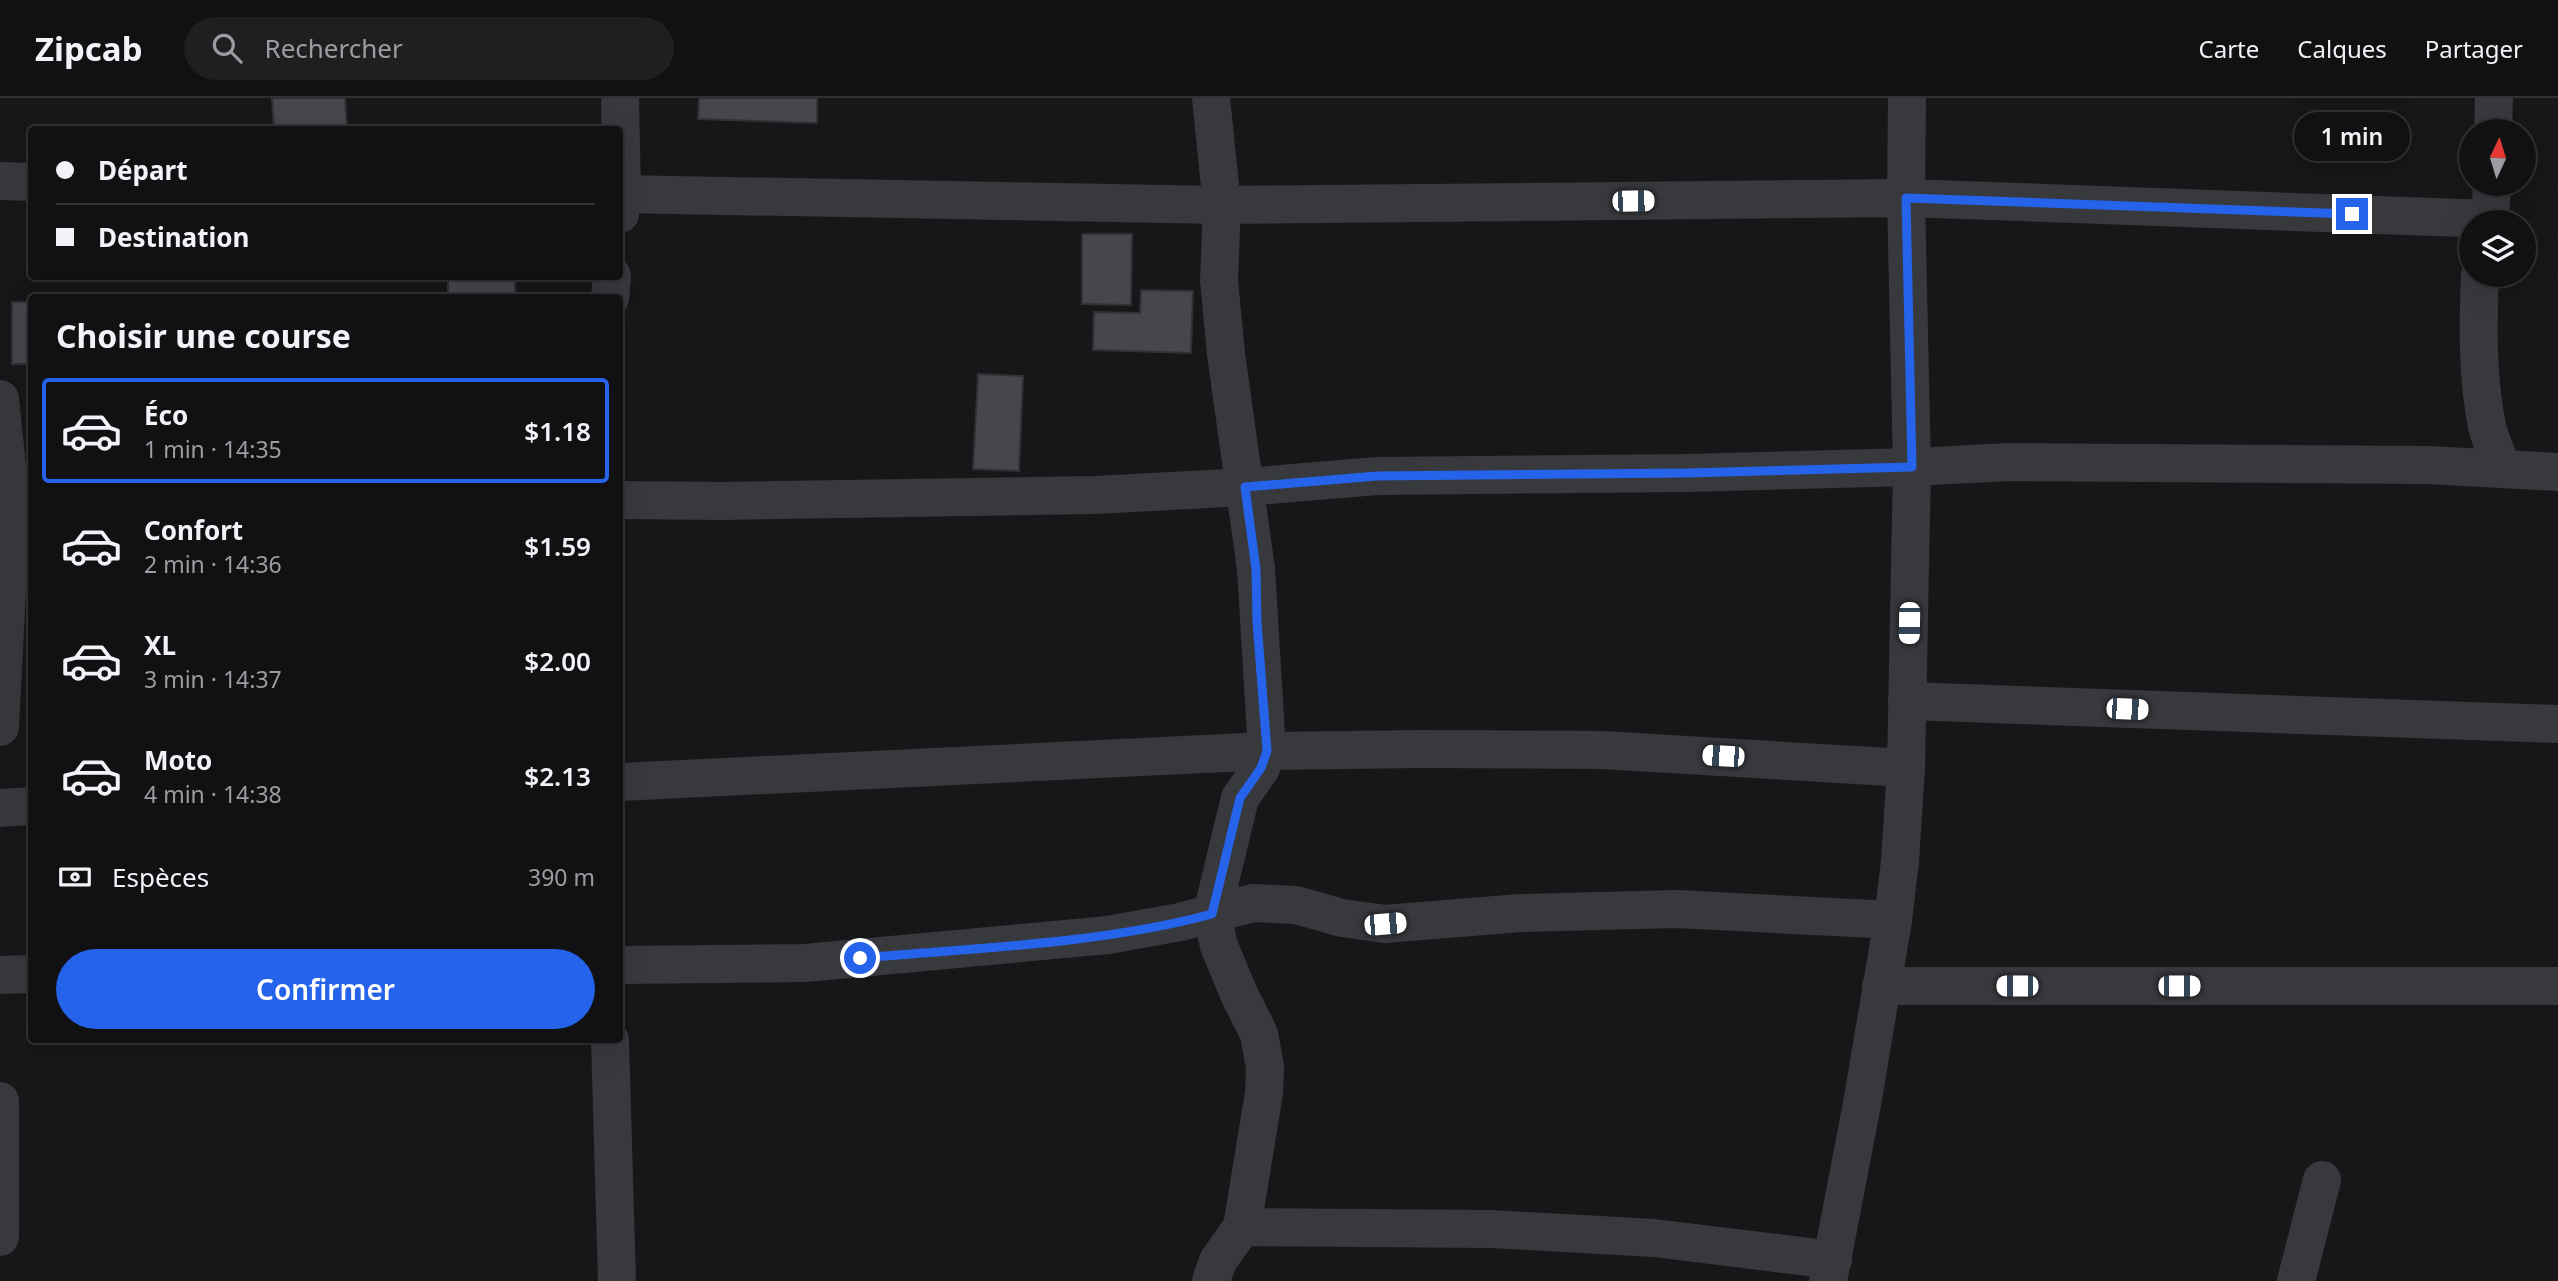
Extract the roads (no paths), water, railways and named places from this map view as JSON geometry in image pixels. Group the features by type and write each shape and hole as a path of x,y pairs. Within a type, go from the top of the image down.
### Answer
{"street":[{"path":"620,98 620,126"},
{"path":"1211,98 1222,205 1219,280 1226,354 1256,569 1257,622 1267,751 1261,768 1240,798 1212,914 1219,946 1259,1034 1265,1067 1264,1093 1242,1227 1218,1261 1211,1281"},
{"path":"1242,1227 1491,1230 1654,1238 1830,1271 1893,920 1900,861 1906,768 1912,467 1906,198 1907,98"},
{"path":"2493,119 2494,98"},
{"path":"0,181 28,182"},
{"path":"623,201 1222,205 1906,198 2491,208"},
{"path":"2479,287 2477,331 2481,386 2487,429 2502,467"},
{"path":"0,399 13,486 0,727"},
{"path":"623,500 1096,495 1377,476 1687,473 2010,462 2502,467 2558,472"},
{"path":"1907,701 2558,724"},
{"path":"623,782 1267,751 1602,750 1906,768"},
{"path":"0,808 28,806"},
{"path":"623,965 806,963 1108,935 1180,922 1253,903 1296,905 1342,918 1385,924 1520,913 1676,909 1893,920"},
{"path":"0,975 28,974"},
{"path":"1881,986 2558,986"},
{"path":"610,1043 617,1281"},
{"path":"0,1101 0,1237"},
{"path":"2296,1281 2322,1180"}]}
